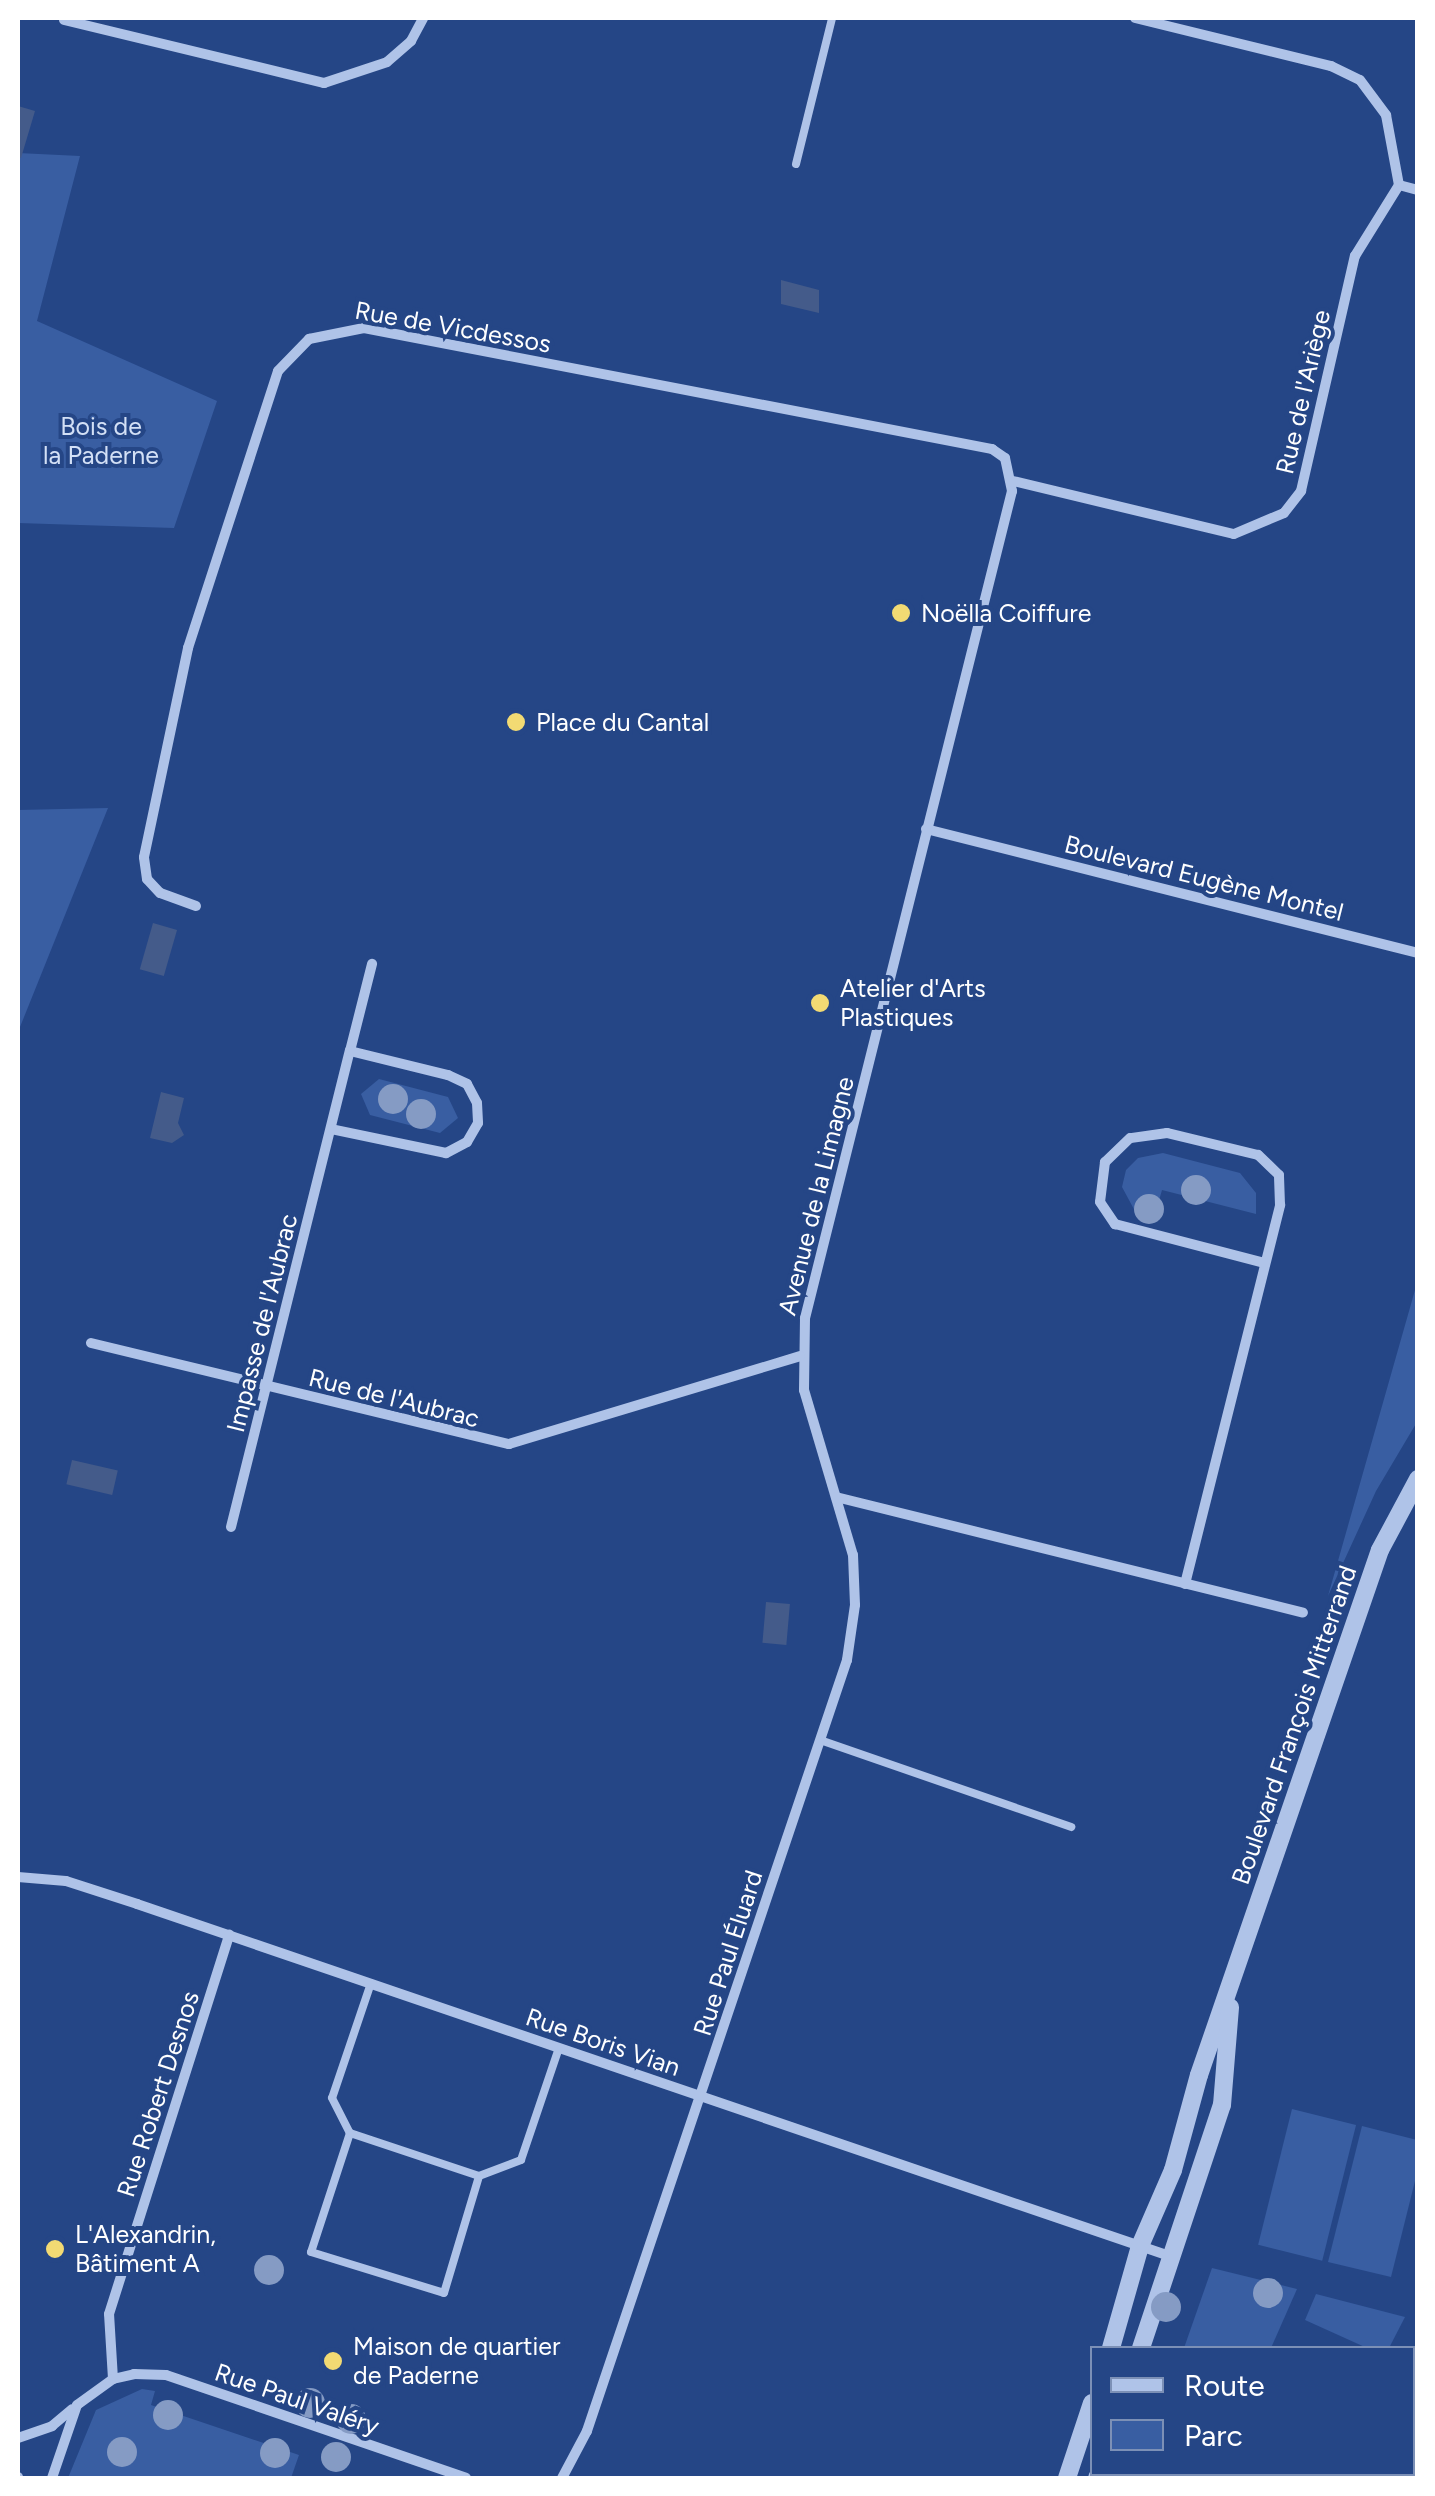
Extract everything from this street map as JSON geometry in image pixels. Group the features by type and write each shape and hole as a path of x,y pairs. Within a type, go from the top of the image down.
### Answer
{"street":[{"path":"64,20 324,83 387,62 411,41 424,18"},
{"path":"1135,18 1331,66 1360,80 1386,115 1399,185 1418,190"},
{"name":"Rue de l'Ariège","path":"1013,482 1234,534 1284,513 1301,490 1355,256 1399,185"},
{"name":"Rue de Vicdessos","path":"196,906 160,893 147,879 144,857 188,648 278,371 309,339 364,328 992,449 1006,458 1013,482"},
{"path":"926,829 1013,482"},
{"name":"Boulevard Eugène Montel","path":"926,829 1418,953"},
{"name":"Avenue de la Limagne","path":"855,1605 853,1555 800,1356 926,829"},
{"name":"Impasse de l'Aubrac","path":"231,1526 372,964"},
{"path":"331,1129 446,1153 467,1142 478,1123 467,1084 350,1051"},
{"path":"1185,1584 1265,1263 1281,1189 1279,1175 1258,1155 1154,1132 1130,1138 1105,1162 1100,1202 1115,1224 1265,1263"},
{"name":"Rue de l'Aubrac","path":"91,1344 509,1444 800,1356"},
{"name":"Boulevard François Mitterrand","path":"1112,2346 1140,2246 1173,2170 1380,1550 1418,1479"},
{"path":"836,1497 1303,1613"},
{"name":"Rue Paul Éluard","path":"562,2478 587,2432 701,2098 847,1660 855,1605"},
{"name":"Rue Boris Vian","path":"18,1877 66,1882 229,1935 1172,2257"},
{"name":"Rue Robert Desnos","path":"113,2378 109,2314 229,1935"},
{"name":"Boulevard François Mitterrand","path":"1143,2346 1222,2105 1231,1991"},
{"name":"Rue Paul Valéry","path":"113,2378 166,2375 466,2478"},
{"path":"18,2438 52,2426 113,2378"},
{"path":"52,2478 76,2405"},
{"path":"1067,2478 1090,2410"}],"lane":[{"path":"796,164 832,18"},
{"path":"820,1740 1071,1827"},
{"path":"370,1984 332,2098 350,2133 479,2176 521,2160 560,2048"},
{"path":"350,2133 311,2252 444,2293 479,2176"}],"green space":[{"name":"Bois de la Paderne","path":"18,153 80,156 37,321 217,401 174,528 18,523"},
{"path":"108,808 18,1032 18,810"},
{"path":"379,1079 448,1097 458,1118 440,1133 370,1115 361,1094"},
{"path":"1163,1153 1240,1173 1256,1193 1256,1214 1162,1190 1154,1218 1136,1213 1122,1187 1126,1170 1138,1158"},
{"path":"1417,1283 1417,1422 1376,1491 1328,1596"},
{"path":"1292,2109 1356,2125 1322,2261 1258,2245"},
{"path":"1362,2126 1417,2140 1417,2173 1391,2277 1328,2262"},
{"path":"1212,2268 1297,2289 1272,2346 1185,2346"},
{"path":"1316,2294 1405,2317 1390,2346 1363,2346 1305,2320"},
{"path":"142,2389 155,2391 151,2405 299,2455 291,2478 68,2478 96,2410"},
{"path":"1238,2476 1333,2476 1332,2478"}],"shaded area":[{"path":"18,106 35,111 21,158 18,157"},
{"path":"781,280 819,290 819,313 781,304"},
{"path":"153,923 177,930 164,976 140,969"},
{"path":"161,1092 184,1098 178,1123 184,1135 172,1143 150,1138"},
{"path":"72,1460 118,1471 112,1495 66,1484"},
{"path":"766,1602 790,1604 786,1645 762,1643"}],"place":[{"name":"Noëlla Coiffure","path":"901,613"},
{"name":"Place du Cantal","path":"516,722"},
{"name":"Atelier d'Arts Plastiques","path":"820,1003"},
{"name":"L'Alexandrin, Bâtiment A","path":"55,2249"},
{"name":"Maison de quartier de Paderne","path":"333,2361"}]}
